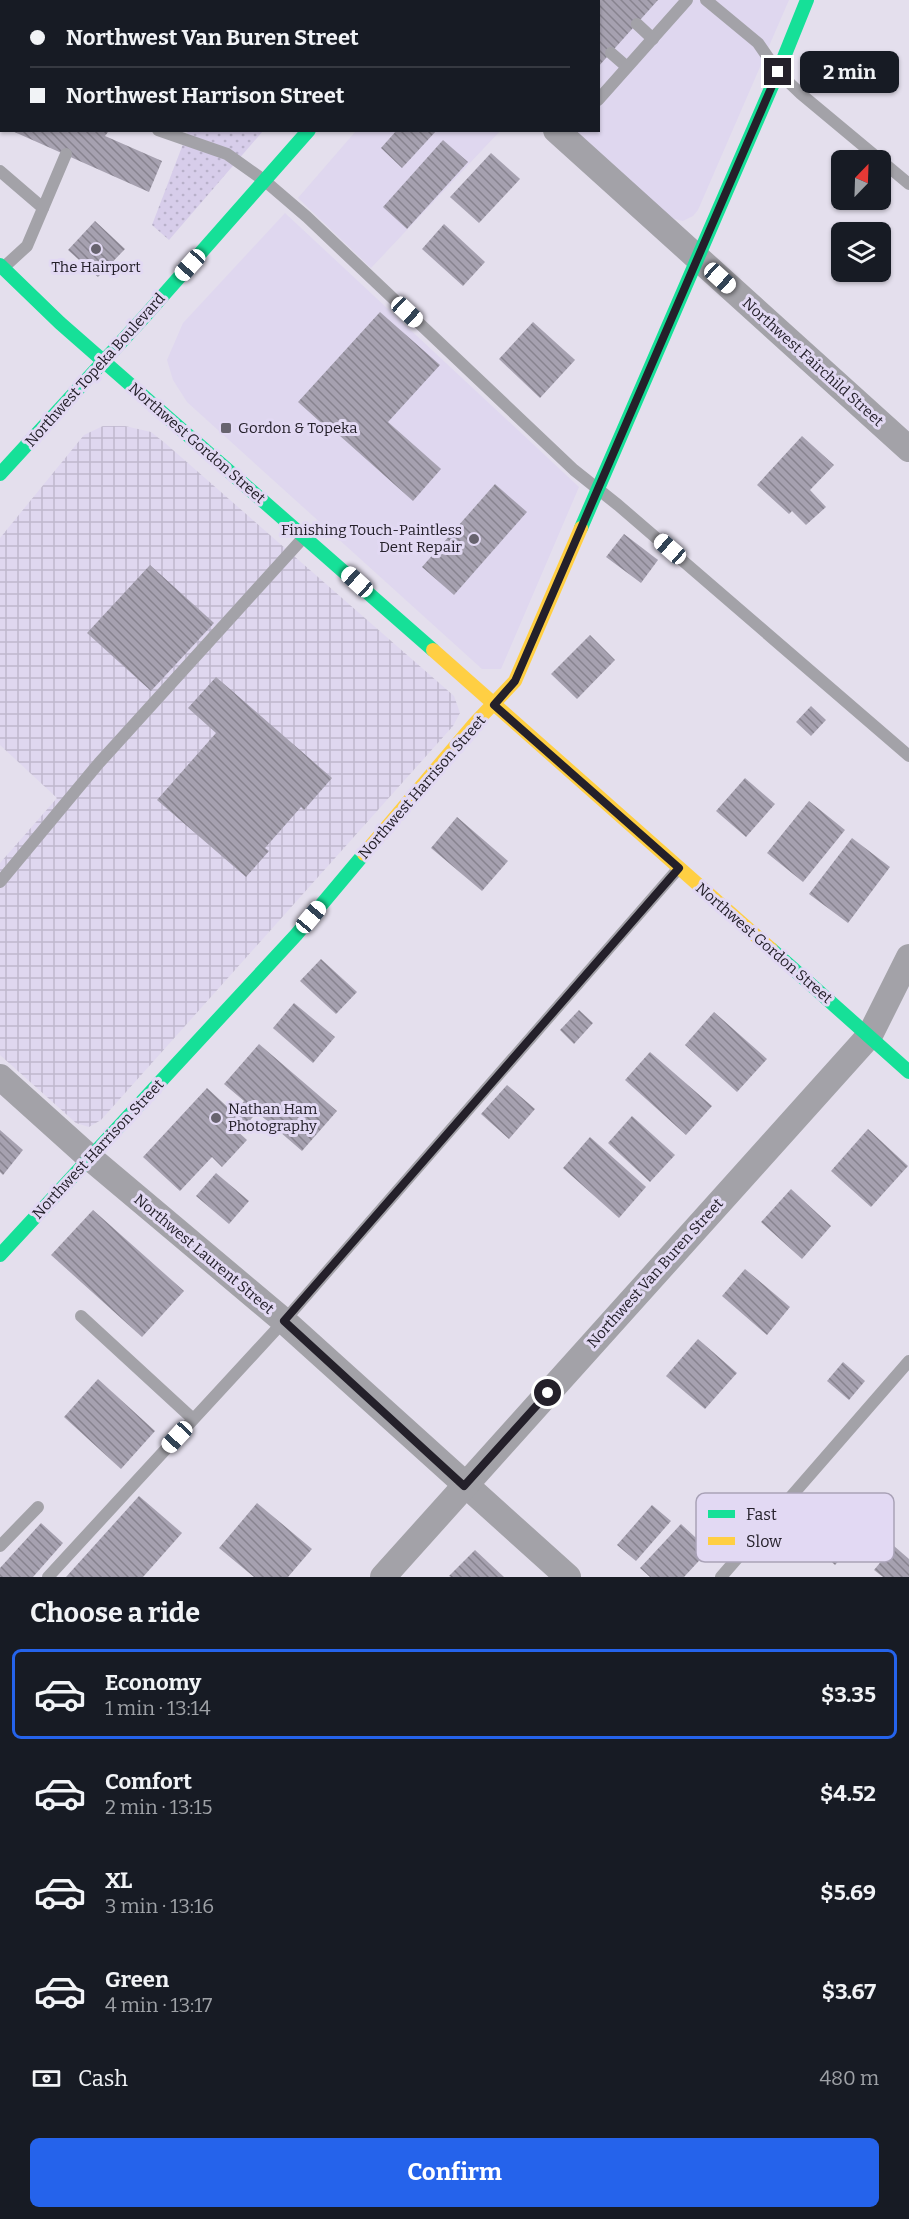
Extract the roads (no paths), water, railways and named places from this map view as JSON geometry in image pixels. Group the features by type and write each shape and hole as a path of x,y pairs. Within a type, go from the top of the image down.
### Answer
{"main road":[{"name":"Northwest Harrison Street","path":"0,1256 296,935 475,723 515,681 807,0"},
{"name":"Northwest Topeka Boulevard","path":"0,474 146,316 307,132"},
{"name":"Northwest Gordon Street","path":"2,266 60,323 305,536 909,1071"}],"street":[{"name":"Northwest Fairchild Street","path":"565,134 697,259 909,449"},
{"name":"Northwest Van Buren Street","path":"383,1577 870,1035 909,957"},
{"name":"Northwest Laurent Street","path":"0,1077 89,1157 284,1321 464,1486 568,1577"}],"lane":[{"path":"600,98 687,0"},
{"path":"706,0 758,43 778,72 801,94 909,184"},
{"path":"637,24 653,39"},
{"path":"611,53 627,68"},
{"path":"164,132 226,154 265,181 307,217 574,470 909,756"},
{"path":"2,266 27,246 66,154"},
{"path":"0,171 44,208"},
{"path":"0,882 99,763 305,536"},
{"path":"48,1577 284,1321 679,868"},
{"path":"81,1316 193,1419"},
{"path":"794,1493 909,1361"},
{"path":"0,1546 38,1507"},
{"path":"721,1577 734,1562"}],"place":[{"name":"The Hairport","path":"96,249"},
{"name":"Gordon & Topeka","path":"226,428"},
{"name":"Finishing Touch-Paintless Dent Repair","path":"474,539"},
{"name":"Nathan Ham Photography","path":"216,1118"}]}
